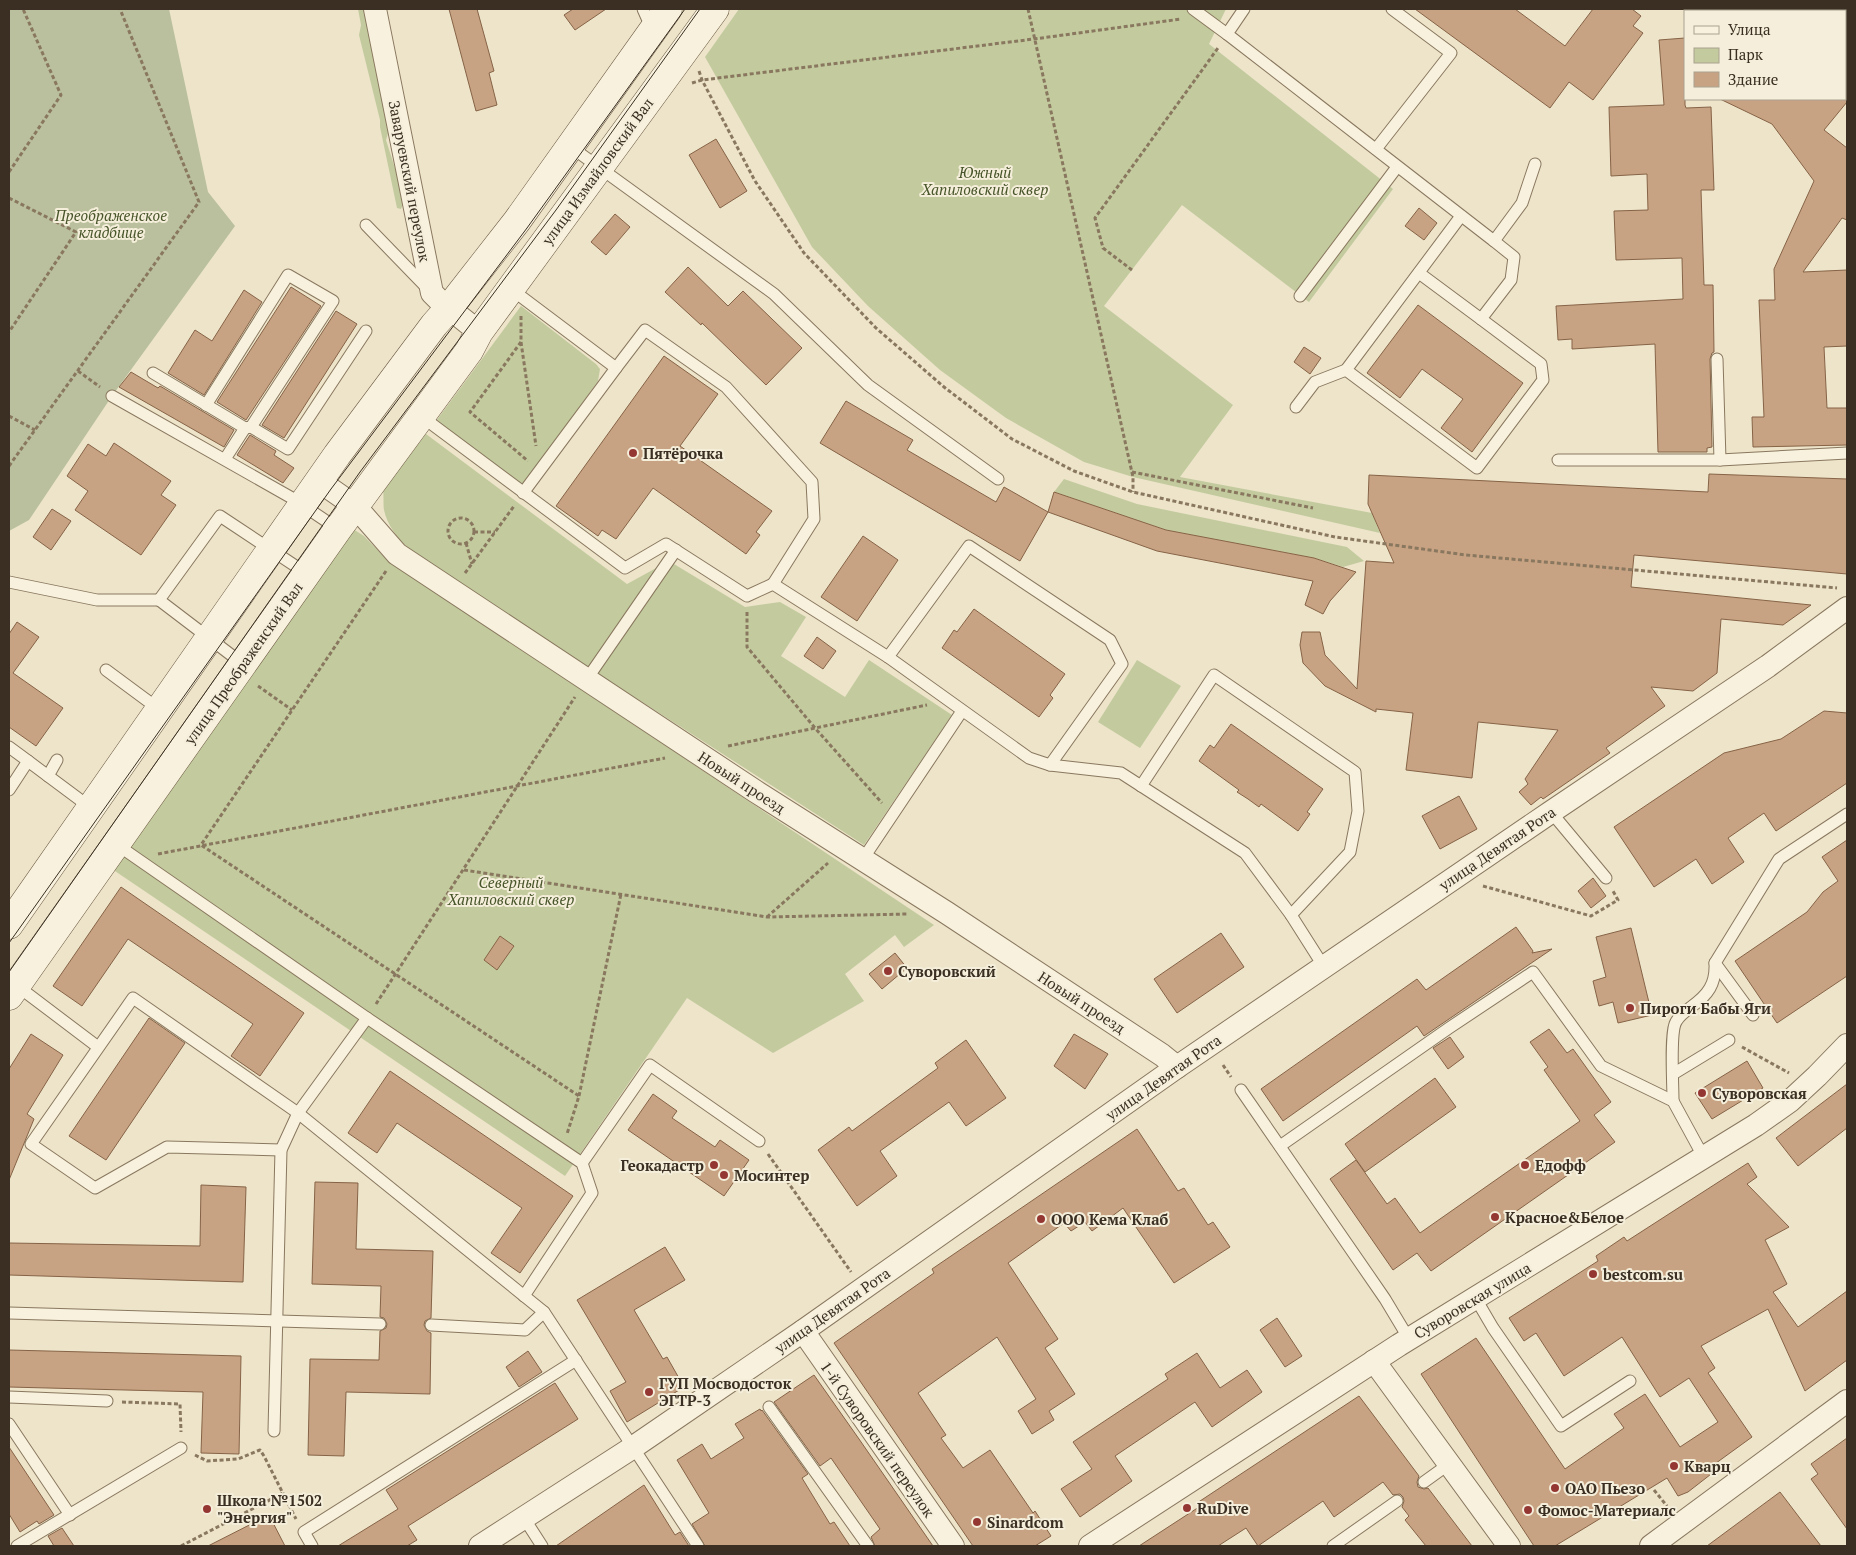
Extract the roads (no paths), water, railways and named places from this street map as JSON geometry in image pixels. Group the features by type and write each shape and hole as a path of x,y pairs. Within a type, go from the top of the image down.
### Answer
{"main road":[{"name":"улица Измайловский Вал","path":"479,332 515,291 599,168 715,9"},
{"path":"9,925 303,504 434,324 441,300 517,221 571,147 656,14"},
{"name":"улица Преображенский Вал","path":"11,985 126,851 243,664 355,506 469,351 479,332"}],"street":[{"name":"Заваруевский переулок","path":"375,9 441,300"},
{"path":"441,300 479,332"},
{"name":"Новый проезд","path":"320,481 355,506 397,554 696,752 1154,1050 1177,1067"},
{"name":"улица Девятая Рота","path":"480,1546 632,1448 802,1332 1177,1067 1768,666 1847,608"},
{"name":"Суворовская улица","path":"1090,1546 1374,1361 1756,1125 1790,1101 1847,1045"},
{"name":"1-й Суворовский переулок","path":"802,1332 953,1546"},
{"path":"1374,1361 1509,1546"},
{"path":"1651,1546 1847,1401"}],"lane":[{"path":"1227,34 1244,9"},
{"path":"1376,150 1451,53 1392,9"},
{"path":"1198,12 1514,257 1511,280 1482,320"},
{"path":"571,147 774,294 868,385 998,479"},
{"path":"1494,241 1522,203 1535,164"},
{"path":"1300,296 1397,166"},
{"path":"1296,407 1315,382 1346,370 1461,216"},
{"path":"366,225 441,300"},
{"path":"1346,370 1477,468 1543,380 1541,364 1419,273"},
{"path":"206,405 288,275 333,301 225,459"},
{"path":"515,291 616,368"},
{"path":"421,416 523,493 625,568 666,544 747,596 773,584 814,519 812,482 726,387 645,330 523,493"},
{"path":"153,373 206,405 288,449 366,331"},
{"path":"1717,359 1720,460"},
{"path":"112,396 303,504 338,530"},
{"path":"1558,460 1720,460 1847,453"},
{"path":"159,600 220,516 307,574"},
{"path":"888,657 969,546 1110,640 1122,664 1050,765"},
{"path":"587,679 676,550"},
{"path":"9,582 97,600 159,600 243,664"},
{"path":"773,584 888,657 1029,758 1050,765 1121,773 1245,853 1291,915 1324,967"},
{"path":"106,670 160,710"},
{"path":"1141,786 1214,674 1355,772 1358,811 1350,852 1291,915"},
{"path":"854,854 893,815 962,711"},
{"path":"9,747 92,808"},
{"path":"48,776 57,760"},
{"path":"9,790 28,762"},
{"path":"1551,812 1606,878"},
{"path":"1703,1156 1673,1101 1673,1031 1675,1024 1678,1019 1699,1002 1710,987 1716,977 1715,962 1779,859 1847,814"},
{"path":"126,851 367,1018 582,1163 592,1193 524,1296"},
{"path":"1715,962 1753,1015"},
{"path":"1280,1146 1533,972 1601,1066 1673,1101"},
{"path":"11,985 98,1047"},
{"path":"281,1150 167,1147 95,1188 31,1144 133,998 298,1113 544,1312 698,1546"},
{"path":"274,1431 281,1150 298,1113 367,1018"},
{"path":"1673,1074 1729,1040"},
{"path":"582,1163 650,1065 759,1141"},
{"path":"1241,1090 1386,1299 1409,1339"},
{"path":"1476,1298 1493,1328 1561,1426 1630,1381"},
{"path":"431,1325 525,1330 544,1312"},
{"path":"9,1313 380,1324"},
{"path":"312,1546 304,1532 576,1360"},
{"path":"9,1397 107,1401"},
{"path":"769,1407 868,1546"},
{"path":"9,1424 70,1515"},
{"path":"17,1546 182,1448"},
{"path":"1424,1482 1449,1464"},
{"path":"1334,1546 1397,1501"},
{"path":"524,1518 542,1546"}],"tram line":[{"path":"9,943 331,489 527,228 685,9"},
{"path":"9,972 360,472 556,210 700,9"}],"place":[{"name":"Пятёрочка","path":"633,453"},
{"name":"Суворовский","path":"888,971"},
{"name":"Пироги Бабы Яги","path":"1630,1008"},
{"name":"Суворовская","path":"1702,1093"},
{"name":"Геокадастр","path":"714,1165"},
{"name":"Едофф","path":"1525,1165"},
{"name":"Мосинтер","path":"724,1175"},
{"name":"Красное&Белое","path":"1495,1217"},
{"name":"ООО Кема Клаб","path":"1041,1219"},
{"name":"bestcom.su","path":"1593,1274"},
{"name":"ГУП Мосводосток ЭГТР-3","path":"649,1392"},
{"name":"Кварц","path":"1674,1466"},
{"name":"ОАО Пьезо","path":"1555,1488"},
{"name":"RuDive","path":"1187,1508"},
{"name":"Школа №1502 \"Энергия\"","path":"207,1509"},
{"name":"Фомос-Материалс","path":"1528,1510"},
{"name":"Sinardcom","path":"977,1522"}],"park label":[{"name":"Южный Хапиловский сквер","path":"985,180"},
{"name":"Преображенское кладбище","path":"111,224"},
{"name":"Северный Хапиловский сквер","path":"511,890"}]}
